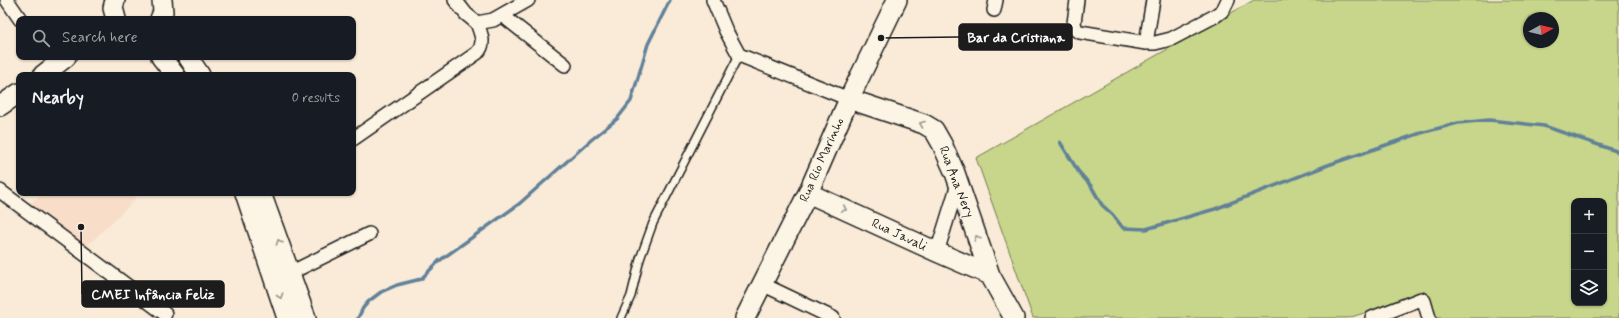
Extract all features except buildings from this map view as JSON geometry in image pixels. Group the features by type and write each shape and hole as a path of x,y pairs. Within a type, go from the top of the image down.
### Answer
{"street":[{"path":"7,0 18,16"},
{"path":"356,137 480,50 483,41 478,23 466,14 455,0"},
{"path":"478,23 489,22 528,0"},
{"path":"713,0 726,31 739,55 849,99"},
{"name":"Rua Rio Marinho","path":"745,318 808,193 849,99 897,0"},
{"path":"1077,0 1074,23 1076,30 1080,32 1146,43 1163,42 1171,39 1216,16 1223,10 1228,0"},
{"path":"1146,43 1153,0"},
{"path":"502,15 565,65"},
{"path":"163,60 173,72"},
{"path":"190,60 198,72"},
{"path":"0,106 16,95"},
{"name":"Rua Ana Nery","path":"849,99 929,126 937,134 955,173 990,274 1014,318"},
{"path":"937,252 958,184"},
{"path":"0,191 166,314"},
{"name":"Rua Javali","path":"808,193 937,252 990,274"},
{"path":"246,196 287,318"},
{"path":"267,196 290,273 306,318"},
{"path":"290,273 368,234"},
{"path":"762,284 833,318"},
{"path":"1372,318 1421,299 1424,301 1429,317"}],"lane":[{"path":"621,318 631,296 640,259 653,223 739,55"}],"shaded area":[{"path":"40,196 134,196 136,199 85,248 26,206"}],"green space":[{"path":"1254,0 1619,0 1619,318 1434,318 1426,294 1348,318 1033,318 976,158"}],"waterway":[{"path":"358,318 363,308 369,301 381,292 397,285 421,279 439,261 519,204 617,119 631,101 648,44 670,0"},
{"path":"1060,142 1078,171 1091,186 1102,205 1113,215 1123,228 1146,229 1215,209 1328,165 1421,133 1458,123 1489,120 1544,126 1619,152"}],"place":[{"name":"Bar da Cristiana","path":"881,38"},
{"name":"CMEI Infância Feliz","path":"81,227"}]}
